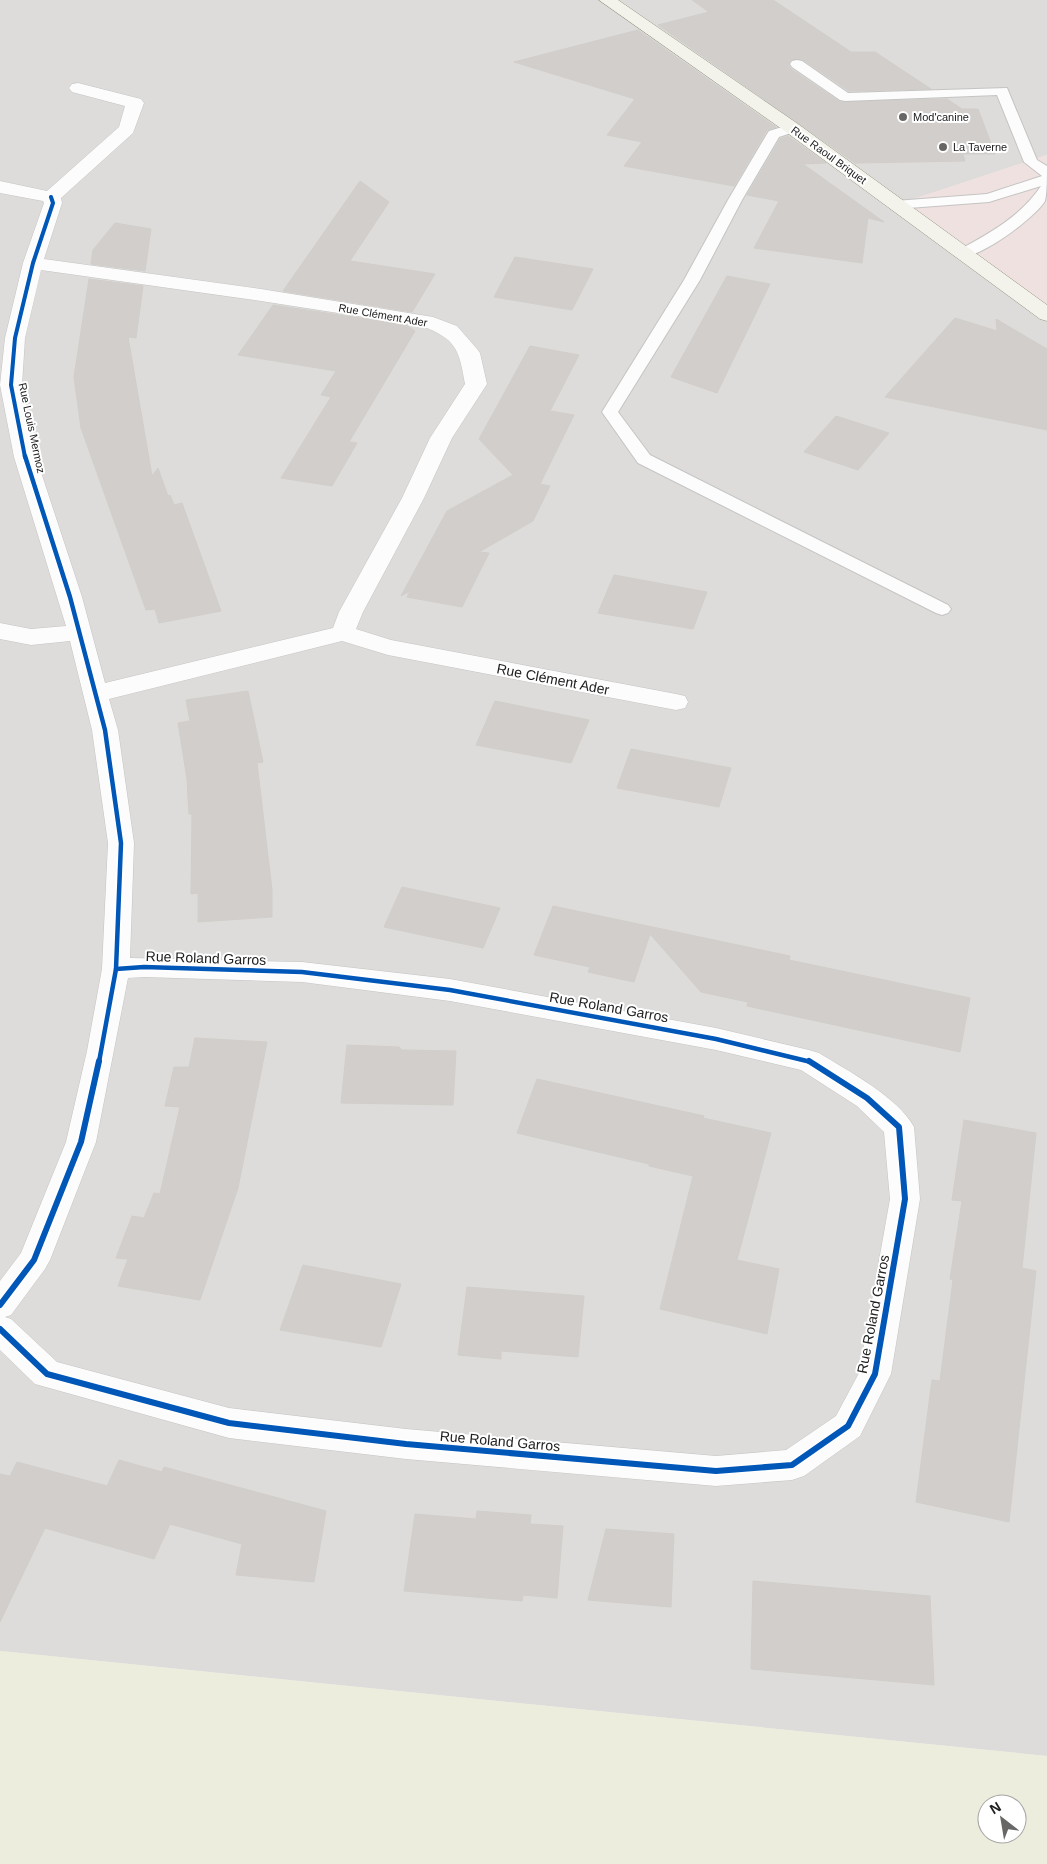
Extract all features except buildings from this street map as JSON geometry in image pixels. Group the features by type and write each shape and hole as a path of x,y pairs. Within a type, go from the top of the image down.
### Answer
{"street":[{"name":"Rue Raoul Briquet","path":"608,0 792,128 1047,315"},
{"path":"0,187 51,197 127,129 135,103 78,88"},
{"name":"Rue Louis Mermoz","path":"0,1305 34,1260 81,1142 116,969 121,843 105,730 79,633 26,457 6,368 33,263 53,203 51,197"},
{"name":"Rue Clément Ader","path":"33,263 261,295 426,321 450,330 470,353 476,384 441,438 413,498 351,612 343,633 388,647 676,702"},
{"path":"0,631 31,637 79,633"},
{"path":"95,694 343,633"},
{"name":"Rue Roland Garros","path":"0,1329 47,1374 229,1423 406,1444 716,1471 792,1466 848,1426 875,1374 904,1200 899,1127 867,1098 809,1061 716,1039 450,990 302,972 116,969"}],"lane":[{"path":"797,64 845,97 1002,92 1031,162 1047,173"},
{"path":"792,128 774,134 735,200 692,280 610,412 644,459 942,609"},
{"path":"896,205 989,198 1047,179"},
{"path":"962,254 1010,229 1037,205 1047,188"}],"shaded area":[{"path":"0,0 1047,0 1047,155 896,205 1047,314 1047,1756 0,1651"},
{"path":"1047,155 1047,314 895,205"}],"green space":[{"path":"0,1651 1047,1756 1047,1864 0,1864"}],"cycle path":[{"path":"0,1305 34,1260 81,1142 101,1051 116,969 121,843 105,730 70,597 25,457 11,385 15,338 33,263 53,203 51,197"},
{"path":"0,1329 47,1374 229,1423 406,1444 716,1471 792,1465 848,1426 875,1374 905,1199 899,1127 867,1098 809,1061 716,1039 450,990 302,972 144,967 116,969"}],"place":[{"name":"Mod'canine","path":"903,117"},
{"name":"La Taverne","path":"943,147"}]}
